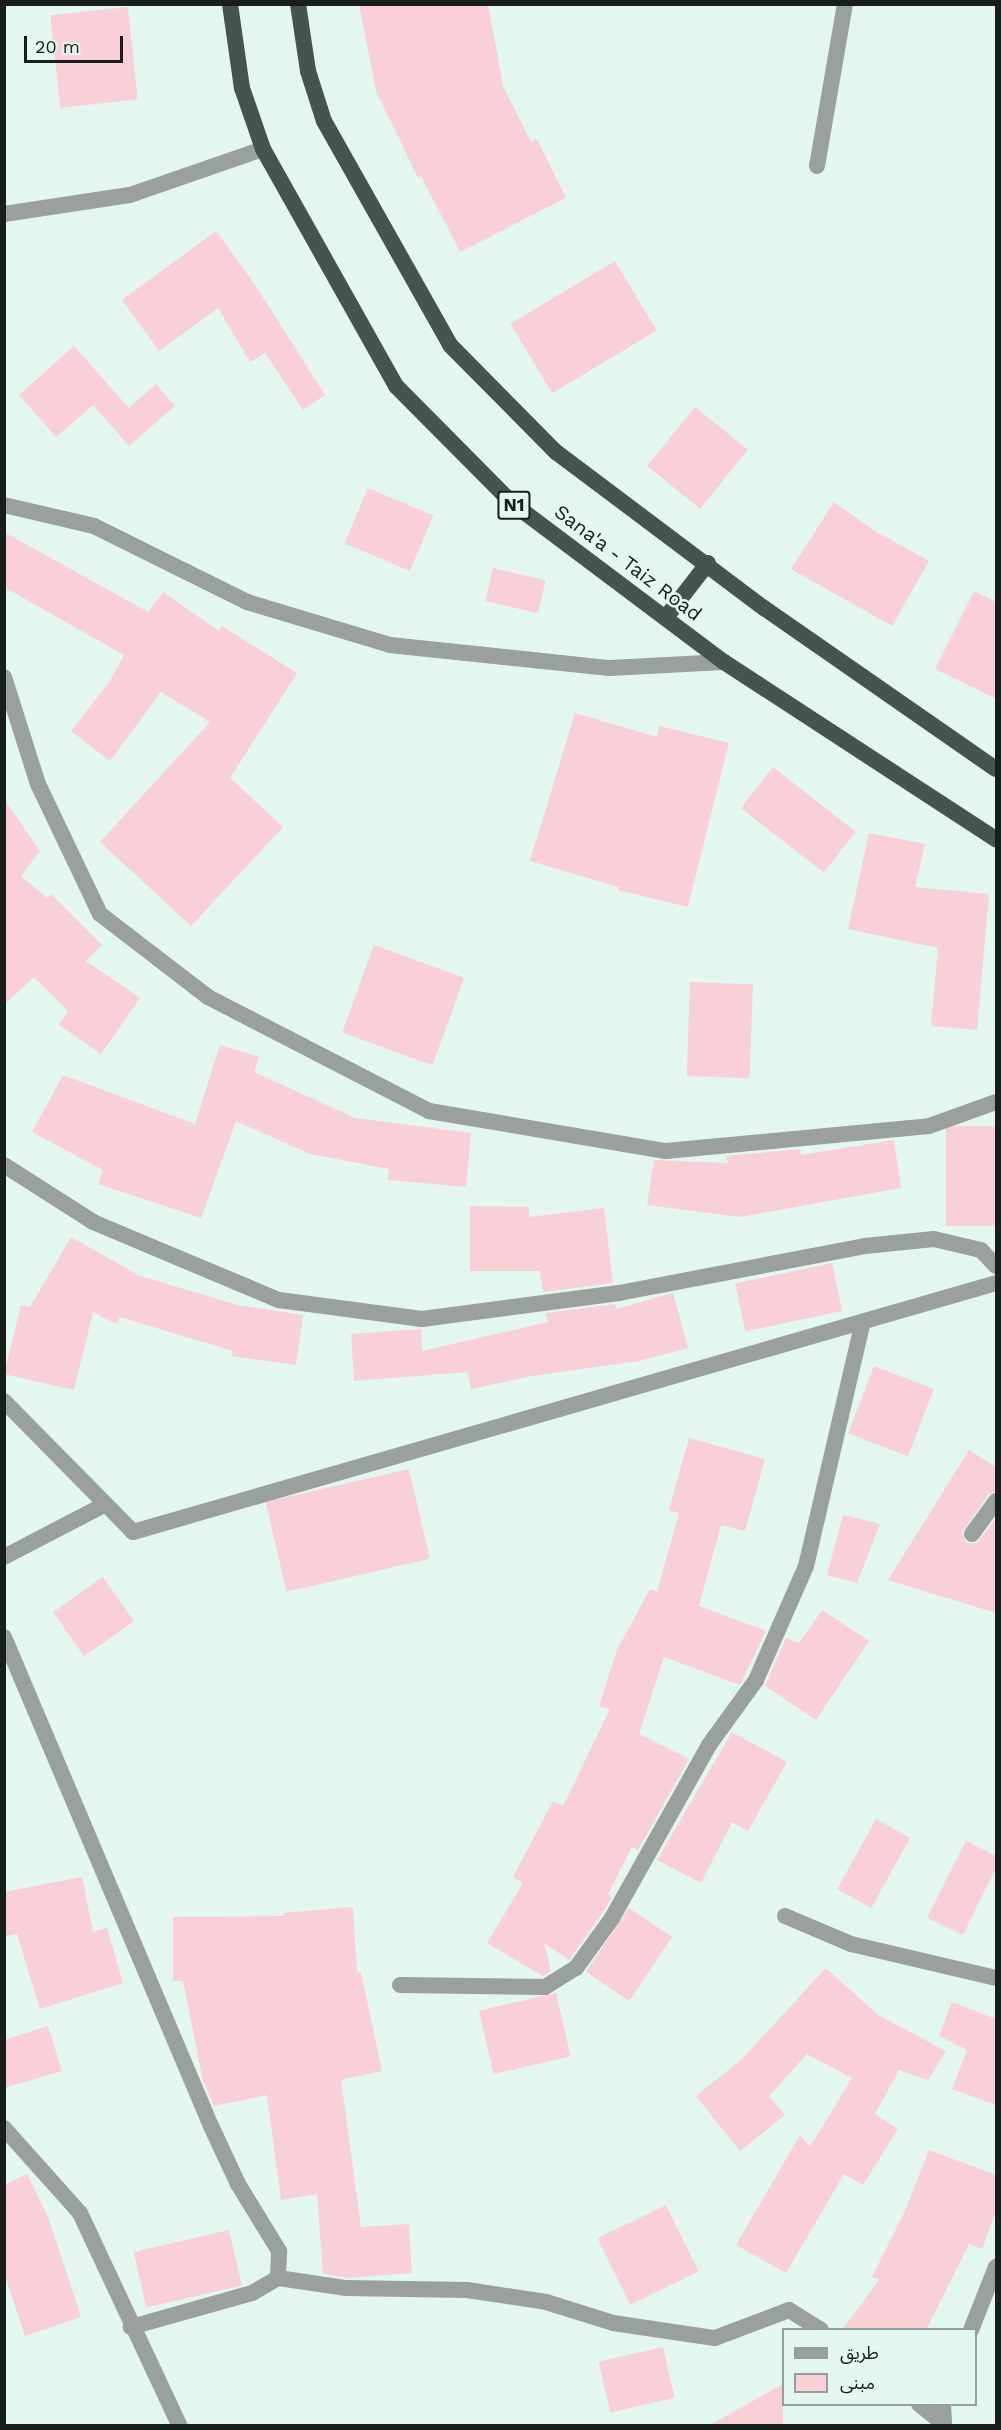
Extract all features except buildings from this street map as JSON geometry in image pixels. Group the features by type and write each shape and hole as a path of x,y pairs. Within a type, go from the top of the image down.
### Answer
{"highway":[{"name":"Sana'a - Taiz Road","path":"230,4 242,88 263,149 396,386 512,503 667,616 724,662 996,839"},
{"path":"298,4 308,71 324,121 450,345 556,452 708,563 764,608 996,769"},
{"path":"667,616 708,563"}],"street":[{"path":"817,166 846,4"},
{"path":"4,214 130,195 263,149"},
{"path":"4,506 94,526 247,602 390,645 610,668 724,662"},
{"path":"4,677 38,784 100,914 208,997 429,1111 666,1151 929,1126 996,1102"},
{"path":"4,1165 93,1222 279,1300 422,1319 619,1293 865,1246 934,1239 981,1250 996,1266"},
{"path":"4,1401 133,1532 996,1283"},
{"path":"400,1985 545,1987 576,1968 612,1918 710,1745 756,1680 806,1566 863,1322"},
{"path":"972,1534 996,1501"},
{"path":"4,1557 105,1505"},
{"path":"4,1637 211,2126 238,2184 279,2251 278,2278"},
{"path":"785,1916 851,1944 996,1978"},
{"path":"6,2132 80,2213 131,2327 180,2426"},
{"path":"972,2328 996,2267"},
{"path":"131,2327 252,2293 278,2278 346,2288 467,2290 546,2302 613,2323 716,2338 789,2310 818,2328"},
{"path":"921,2406 944,2425"},
{"path":"943,2406 944,2425"}]}
